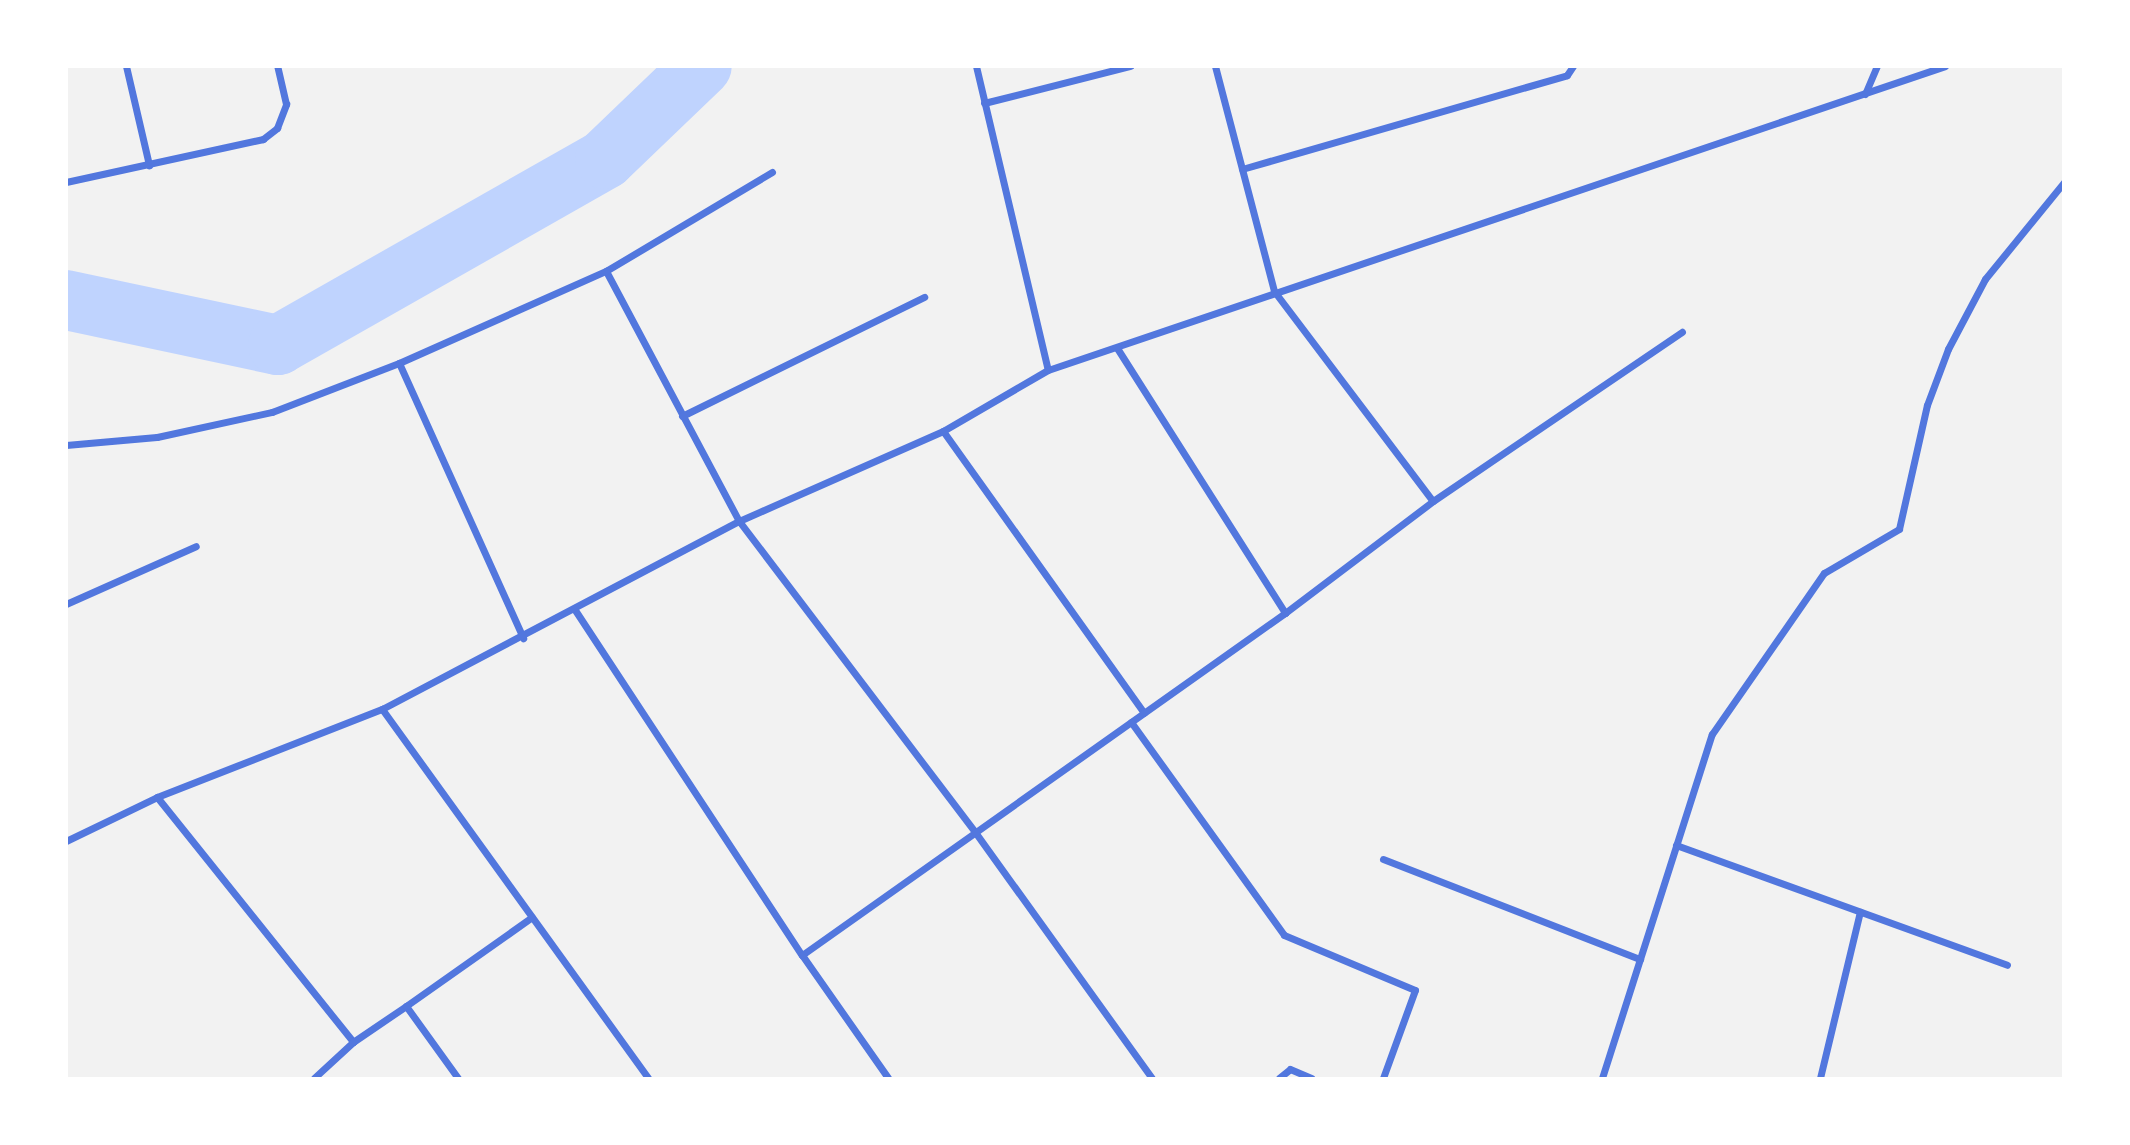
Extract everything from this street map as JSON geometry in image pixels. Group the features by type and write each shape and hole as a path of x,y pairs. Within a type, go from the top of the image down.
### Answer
{"street":[{"path":"126,66 149,165"},
{"path":"66,182 263,139 277,128 286,104 277,66"},
{"path":"976,66 1048,370"},
{"path":"984,103 1130,66"},
{"path":"1215,66 1274,291 1433,501"},
{"path":"1242,169 1567,75 1573,66"},
{"path":"1865,94 1877,66"},
{"path":"66,841 157,797 382,709 523,638 739,521 943,431 1048,370 1274,291 1945,66"},
{"path":"66,445 157,437 272,412 399,363 606,271 772,172"},
{"path":"1602,1079 1712,734 1824,573 1899,529 1927,405 1948,349 1985,279 2063,182"},
{"path":"606,271 739,521 975,832 1152,1079"},
{"path":"682,416 923,297"},
{"path":"802,955 1285,613 1433,501 1682,332"},
{"path":"1117,348 1285,613"},
{"path":"399,363 523,638"},
{"path":"943,431 1144,713"},
{"path":"66,604 196,546"},
{"path":"575,610 802,955 888,1079"},
{"path":"382,709 648,1079"},
{"path":"1131,722 1284,935 1415,990 1383,1079"},
{"path":"157,797 353,1042"},
{"path":"1676,845 2007,965"},
{"path":"1383,859 1640,959"},
{"path":"1820,1079 1860,912"},
{"path":"314,1079 353,1042 532,917"},
{"path":"406,1006 458,1079"},
{"path":"1279,1079 1290,1069 1311,1079"}],"waterway":[{"path":"66,300 278,345 605,159 702,66"}]}
